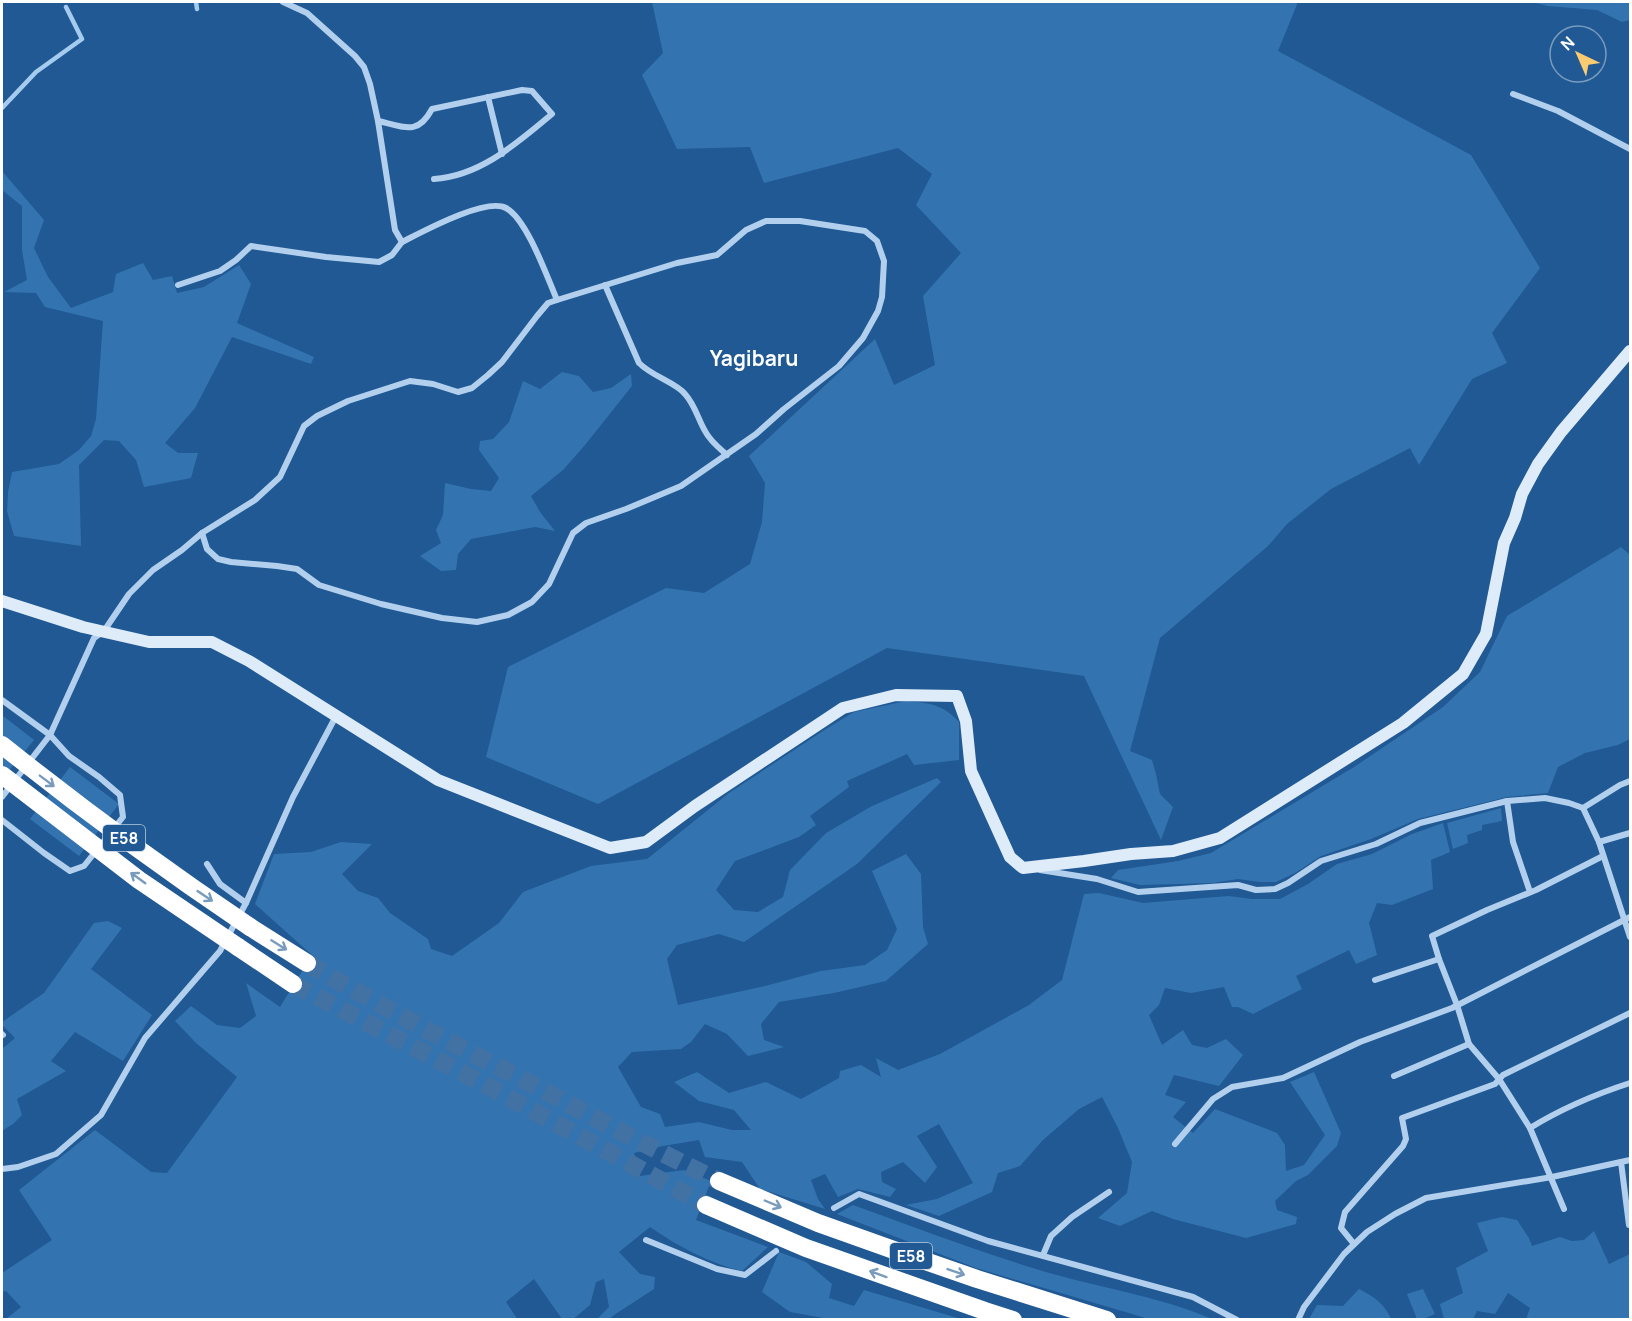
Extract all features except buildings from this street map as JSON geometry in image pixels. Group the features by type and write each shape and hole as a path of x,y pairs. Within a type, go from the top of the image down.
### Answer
{"highway":[{"name":"E58","path":"2,745 149,857 250,927 307,963"},
{"name":"E58","path":"2,775 139,880 293,984"},
{"name":"E58","path":"719,1181 818,1223 977,1279 1107,1320"},
{"name":"E58","path":"706,1205 806,1248 1013,1320"}],"street":[{"path":"283,2 307,13 364,67 378,121 395,230 402,242"},
{"path":"378,121 411,128 419,126 432,109 522,90 531,91 552,114 502,154 468,171 448,178 434,179"},
{"path":"1514,94 1558,111 1630,149"},
{"path":"488,97 502,154"},
{"path":"178,285 220,271 250,246 379,262 392,255 402,242 464,213 490,205 504,207 515,215 526,230 557,300"},
{"path":"2,797 50,735 94,638 104,631 129,594 153,570 182,550 201,533 255,500 280,477 304,426 317,416 348,401 410,381 433,384 458,392 472,388 502,362 548,303 678,263 717,255 746,230 766,221 800,221 865,231 877,240 884,261 882,297 878,311 863,338 839,366 756,434 681,486 585,523 573,533 549,584 532,602 508,615 477,622 442,618 381,604 319,585 297,569 218,559 207,549 201,533"},
{"path":"604,285 639,363 647,371 684,392 693,404 705,432 727,455"},
{"path":"1023,868 1173,851 1220,838 1404,723 1463,674 1486,634 1504,543 1515,519 1522,494 1538,464 1561,432 1630,351"},
{"path":"2,601 83,627 149,642 212,642 249,661 438,780 610,848 646,842 695,806 843,708 896,695 957,696 966,721 971,771 1010,857 1023,868 1097,879 1138,892 1238,885 1257,890 1275,890 1321,861 1376,844 1420,823 1507,801 1545,798 1583,808 1599,842 1627,918 1630,937"},
{"path":"2,700 50,735 69,756 120,795 123,817 84,866 70,871 2,820"},
{"path":"2,1169 18,1167 56,1154 101,1115 146,1038 220,951 246,903 292,797 337,716"},
{"path":"1583,808 1630,781"},
{"path":"1507,801 1513,842 1530,892"},
{"path":"1599,842 1630,833"},
{"path":"1564,1209 1530,1128 1499,1079 1469,1044 1432,936 1603,856"},
{"path":"207,864 220,884 246,903"},
{"path":"1175,1144 1213,1099 1232,1087 1283,1078 1360,1042 1457,1005 1627,918"},
{"path":"1375,980 1439,959"},
{"path":"1354,1244 1341,1228 1345,1212 1403,1146 1406,1139 1402,1118 1495,1084 1503,1075 1630,1013"},
{"path":"1394,1076 1469,1044"},
{"path":"1530,1128 1548,1117 1630,1083"},
{"path":"1298,1320 1304,1307 1354,1244 1367,1232 1395,1214 1426,1198 1552,1177 1630,1160"},
{"path":"1621,1162 1629,1225"},
{"path":"1043,1256 1051,1236 1072,1216 1109,1192"},
{"path":"834,1208 859,1194 988,1240 1193,1297 1237,1320"},
{"path":"646,1240 717,1269 745,1275 776,1251"}],"shaded area":[{"path":"652,2 1298,2 1278,51 1471,155 1540,268 1492,333 1507,363 1472,379 1419,465 1410,448 1331,489 1287,524 1268,546 1160,638 1130,751 1152,760 1160,794 1173,807 1161,840 1084,676 887,648 598,804 486,757 508,667 666,588 704,593 750,564 762,522 765,483 749,456 875,339 894,385 935,365 923,296 961,253 916,205 932,174 898,148 764,183 750,147 677,149 642,75 663,53"},
{"path":"1532,2 1630,2 1630,20 1622,22 1597,10 1548,6"},
{"path":"2,171 44,220 34,248 48,277 71,308 113,292 116,274 143,263 153,280 172,276 177,293 204,287 239,265 251,284 237,323 314,357 311,364 232,337 195,408 165,443 178,453 198,453 191,478 144,487 136,460 119,441 104,440 79,465 81,546 14,536 7,511 8,492 12,472 59,464 79,450 91,436 96,419 103,321 45,307 36,293 4,292 27,280 22,250 22,206 2,190"},
{"path":"562,372 579,376 593,392 611,388 631,374 632,386 563,470 531,496 555,531 535,527 471,539 458,554 456,570 441,571 420,556 441,543 436,530 443,515 445,483 491,491 499,478 479,450 480,441 493,439 509,422 523,381 540,389"},
{"path":"1621,547 1630,555 1630,739 1618,745 1585,753 1558,767 1548,793 1507,797 1418,819 1371,839 1321,856 1276,882 1238,879 1213,883 1140,885 1111,878 1118,870 1178,861 1211,853 1354,767 1443,707 1480,672 1507,616"},
{"path":"906,701 941,708 959,722 959,760 914,765 907,754 847,781 849,787 810,816 816,825 799,837 735,861 716,890 734,910 758,912 783,897 790,870 826,833 872,806 937,778 941,782 857,864 744,942 719,934 677,945 667,959 678,1005 821,971 865,965 887,950 897,929 872,871 906,854 921,874 923,927 928,944 886,981 779,1002 761,1024 764,1040 784,1047 748,1056 727,1034 705,1024 691,1042 681,1049 632,1052 618,1067 641,1107 660,1114 665,1127 699,1122 732,1130 751,1130 734,1110 699,1101 674,1082 697,1072 729,1093 766,1082 801,1099 839,1078 840,1071 861,1065 881,1077 876,1058 898,1070 940,1054 1029,1005 1062,980 1084,894 1099,893 1143,903 1228,896 1280,899 1308,884 1337,864 1372,854 1412,834 1443,823 1450,852 1431,860 1433,889 1392,905 1377,903 1369,923 1377,955 1356,964 1349,950 1296,976 1302,989 1253,1014 1238,1007 1232,1007 1224,987 1191,993 1165,988 1159,1005 1149,1015 1162,1045 1183,1030 1192,1045 1207,1048 1226,1039 1243,1055 1219,1086 1174,1075 1165,1095 1186,1102 1173,1117 1193,1133 1215,1109 1277,1133 1285,1145 1286,1171 1304,1165 1325,1135 1290,1082 1314,1072 1341,1133 1337,1146 1308,1175 1296,1181 1275,1201 1277,1210 1297,1217 1296,1224 1246,1238 1173,1219 1152,1211 1120,1226 1098,1218 1127,1193 1132,1162 1102,1097 1079,1109 1043,1140 1020,1166 998,1173 992,1192 939,1216 906,1205 937,1199 973,1183 939,1124 917,1136 937,1167 925,1183 903,1162 881,1172 882,1182 896,1189 890,1197 858,1189 838,1197 825,1174 811,1180 818,1199 825,1209 760,1189 742,1162 705,1157 699,1140 634,1153 640,1176 684,1170 711,1181 696,1220 768,1247 742,1271 695,1254 650,1227 619,1252 640,1274 655,1277 654,1289 611,1317 612,1319 597,1319 609,1307 604,1279 596,1282 590,1305 572,1320 562,1319 534,1279 506,1302 518,1320 6,1319 21,1307 6,1291 2,1292 2,1273 52,1240 19,1190 95,1130 151,1172 167,1173 237,1077 196,1043 175,1021 191,1006 217,1025 240,1028 256,1016 246,983 280,1007 312,955 255,904 274,854 311,852 341,842 372,844 342,874 358,891 378,898 390,913 428,939 431,949 452,956 499,923 523,892 591,866 647,859 729,793 826,729 854,712"},
{"path":"2,715 34,740 2,779"},
{"path":"70,767 119,804 79,856 30,819"},
{"path":"1501,808 1502,821 1482,825 1482,830 1467,835 1468,843 1453,849 1447,823"},
{"path":"108,921 122,928 91,969 152,1015 123,1061 75,1032 51,1061 66,1071 17,1099 22,1115 2,1131 2,1049 15,1038 2,1025 2,1022 44,993 94,923"},
{"path":"853,1205 1013,1262 1147,1297 1212,1319 1149,1319 976,1268 837,1214"},
{"path":"1502,1217 1517,1220 1532,1246 1560,1237 1572,1241 1584,1240 1594,1231 1609,1264 1630,1254 1630,1319 1526,1319 1530,1308 1508,1293 1495,1314 1477,1311 1473,1319 1444,1319 1440,1304 1463,1293 1456,1268 1488,1251 1477,1223"},
{"path":"779,1252 806,1262 832,1284 829,1298 854,1306 864,1290 961,1319 829,1319 790,1312 762,1292"},
{"path":"1359,1289 1378,1301 1391,1319 1309,1319 1317,1305 1343,1306"},
{"path":"1423,1289 1435,1314 1417,1319 1407,1294"}],"waterway":[{"path":"196,2 197,9"},
{"path":"2,108 36,72 82,39 66,7"}],"tunnel":[{"path":"307,963 412,1022 719,1181"},
{"path":"293,984 482,1083 706,1205"}],"district":[{"name":"Yagibaru","path":"754,358"}]}
